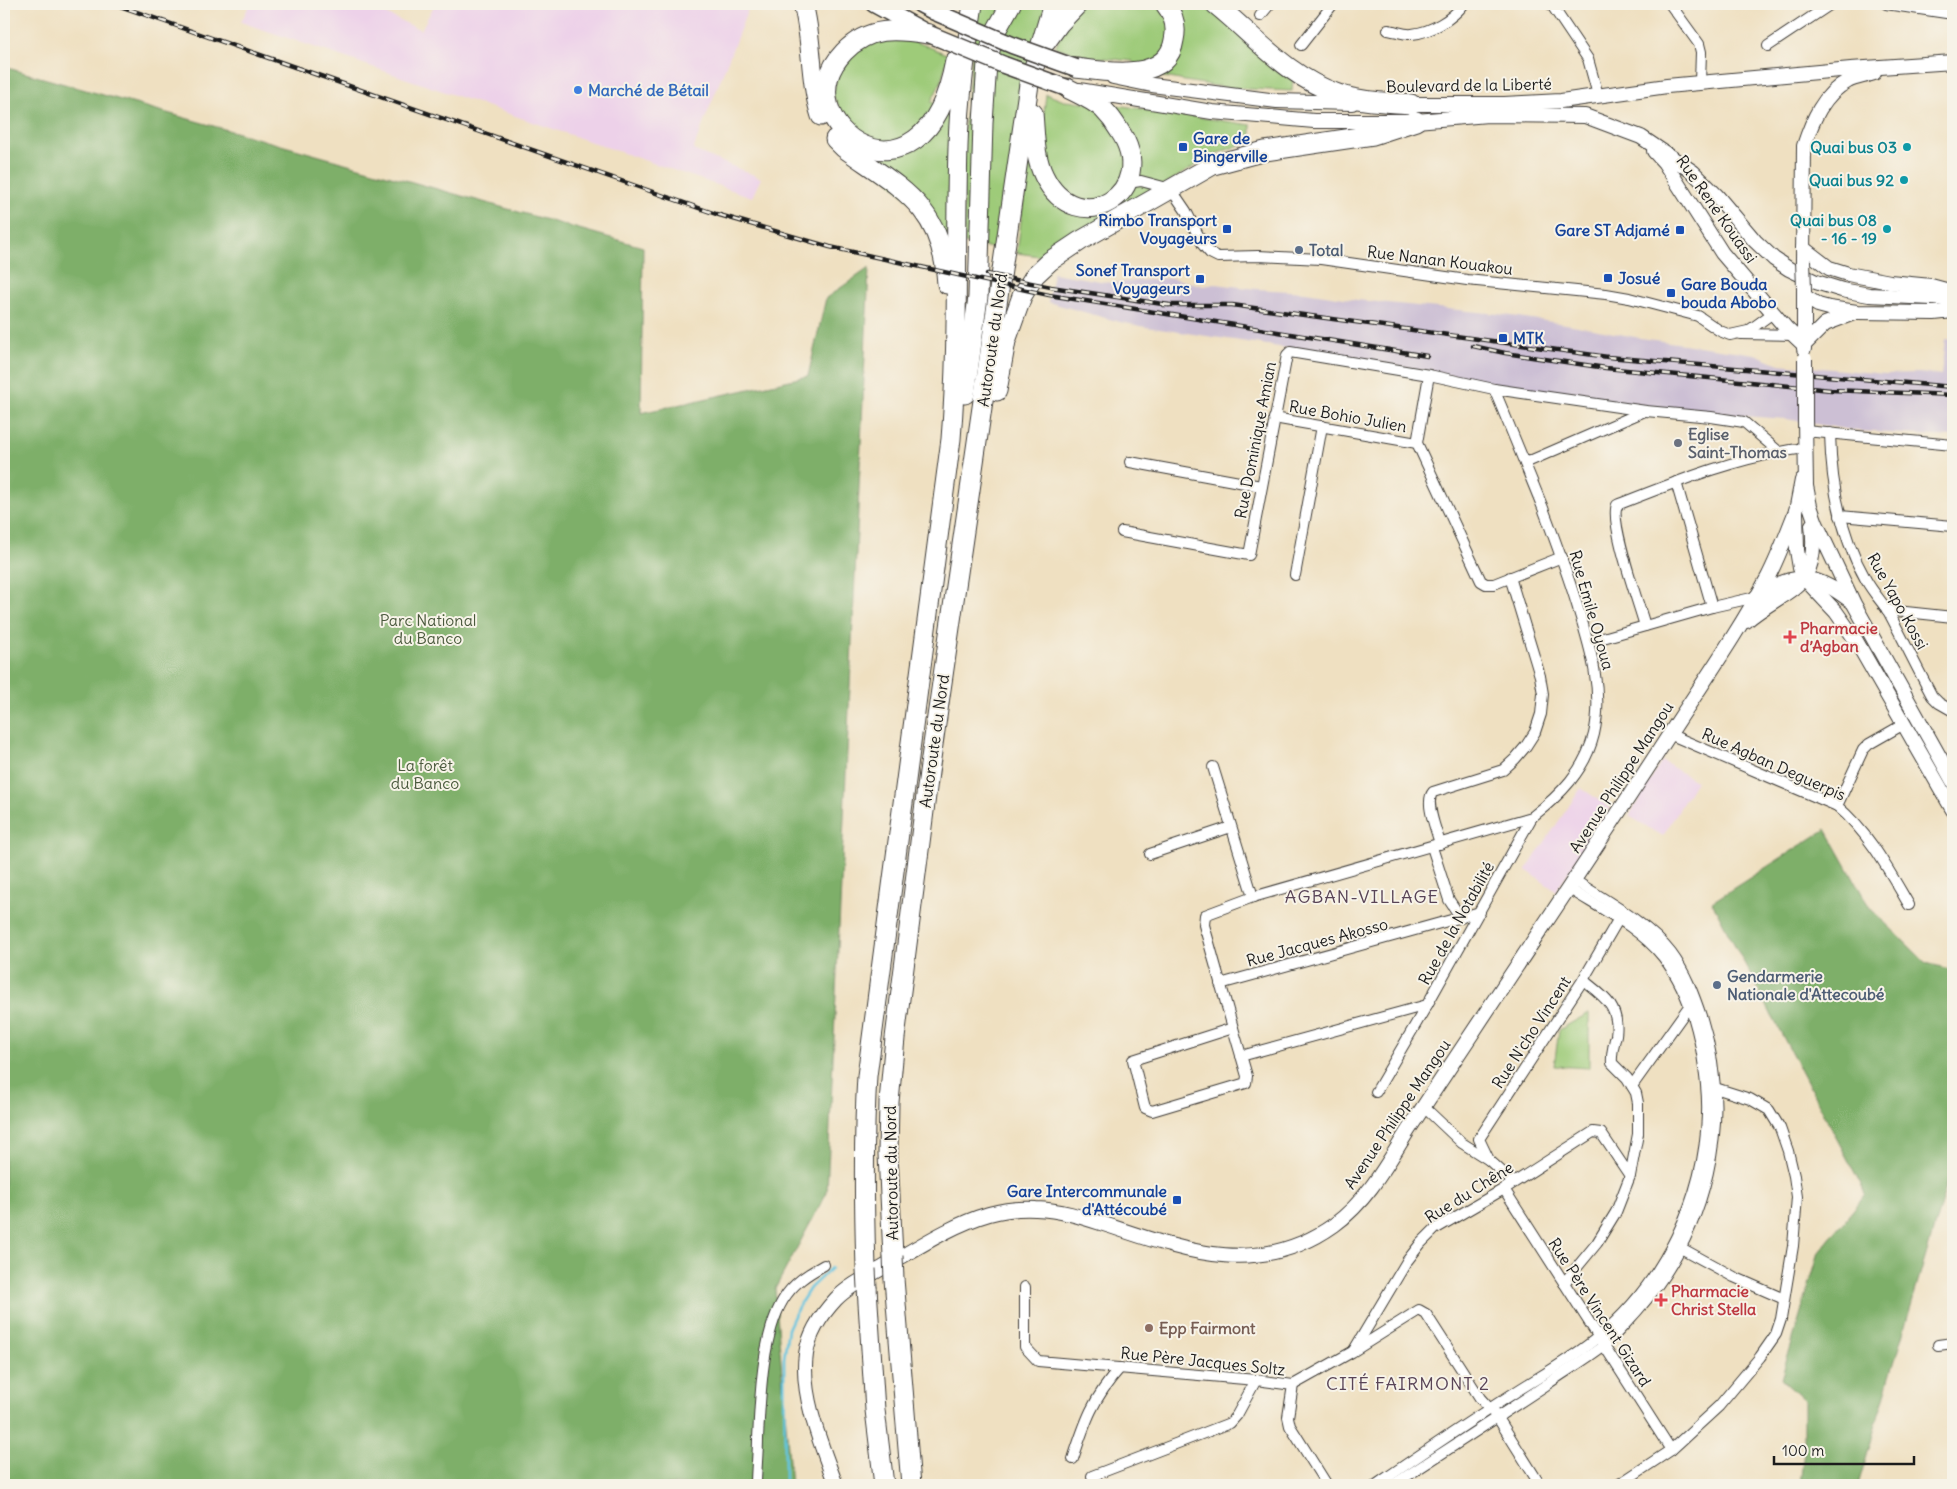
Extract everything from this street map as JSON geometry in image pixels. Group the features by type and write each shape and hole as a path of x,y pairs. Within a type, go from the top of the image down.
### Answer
{"highway":[{"path":"804,4 814,92 822,120 832,137 844,148 910,196 924,210 933,225 943,254 949,312 956,331"},
{"path":"929,34 900,29 888,30 862,38 852,44 840,56 829,78 827,94 836,122 848,137 863,146 877,150 893,150 908,145 922,135 942,107 948,89 966,4"},
{"name":"Autoroute du Nord","path":"884,1485 875,1410 866,1269 863,1178 867,1076 951,439 955,386 958,146 963,75 973,4"},
{"path":"935,566 959,439 978,297 983,123 987,63 994,34 1011,4"},
{"name":"Autoroute du Nord","path":"911,1485 894,1279 888,1154 895,1038 928,782 1030,84 1053,4"},
{"path":"1037,56 1059,24 1078,4"},
{"path":"1076,68 1130,72 1157,66 1167,57 1174,45 1176,33 1174,19 1165,4"},
{"path":"1217,5 1282,65 1301,77 1338,95 1413,112"},
{"path":"1030,84 1038,160 1050,186 1059,197 1080,208 1099,206 1110,202 1118,196 1127,183 1132,164 1130,151 1124,136 1103,109 1067,88"},
{"path":"966,518 984,468 1006,341 1022,296 1036,276 1050,261 1080,241 1200,172 1233,158 1264,151 1373,135 1413,112"}],"main road":[{"path":"874,4 929,34 996,62 1067,88 1145,102 1268,118 1314,121 1413,112 1586,116 1641,137 1693,172 1718,196 1755,241 1774,259 1789,269 1824,284 1869,295 1953,299"},
{"path":"920,4 1012,44 1076,68"},
{"name":"Boulevard de la Liberté","path":"1076,68 1152,86 1277,101 1413,112 1560,101 1700,83 1953,62"},
{"path":"1804,578 1809,571 1813,558 1814,542 1805,465 1802,199 1804,146 1818,112 1826,99 1838,88 1849,81 1904,65"},
{"name":"Rue René Kouassi","path":"1641,137 1664,162 1722,253 1773,313 1804,345"},
{"path":"1803,244 1829,268 1848,274 1890,282 1931,286 1953,292"},
{"path":"1804,292 1818,304 1829,308 1857,312 1934,313 1953,311"},
{"path":"1804,345 1825,324 1857,312"},
{"path":"1756,598 1778,555 1796,511 1805,465"},
{"path":"1810,506 1826,546 1854,604 1953,781"},
{"path":"1796,511 1797,550 1804,578 1828,603 1855,639 1953,810"},
{"path":"1804,578 1830,586 1854,604"},
{"name":"Avenue Philippe Mangou","path":"1737,629 1804,578"},
{"name":"Avenue Philippe Mangou","path":"836,1485 809,1399 805,1375 806,1354 811,1335 822,1316 835,1300 852,1286 911,1251 965,1223 1003,1211 1033,1209 1067,1212 1182,1249 1226,1256 1250,1257 1292,1248 1324,1232 1338,1222 1378,1180 1424,1107 1670,734 1756,598 1776,585 1804,578"},
{"path":"1787,592 1816,596 1828,603"}],"street":[{"path":"1260,16 1270,4"},
{"path":"1301,45 1333,4"},
{"path":"1388,30 1410,34 1423,32 1442,24 1464,4"},
{"path":"1552,4 1588,59 1598,96"},
{"path":"1670,4 1698,44 1701,52 1700,83"},
{"path":"1768,46 1832,4"},
{"path":"1886,4 1953,14"},
{"path":"1127,183 1140,181 1171,189"},
{"name":"Rue Nanan Kouakou","path":"1171,189 1186,211 1203,244 1210,253 1218,257 1258,256 1321,260 1467,280 1606,294 1630,298 1698,316 1720,331 1730,335 1794,335"},
{"path":"1740,334 1748,331 1773,313"},
{"name":"Rue Dominique Amian","path":"1122,532 1248,556 1274,418 1287,355 1290,352 1429,375"},
{"path":"1562,556 1494,584 1486,584 1481,581 1417,443 1429,375 1494,390 1646,411 1744,422 1778,451"},
{"name":"Rue Emile Oyoua","path":"1233,1028 1133,1060 1145,1108 1152,1111 1246,1083 1248,1076 1204,925 1203,919 1209,912 1253,897 1532,817 1556,798 1574,777 1585,758 1594,735 1598,706 1596,678 1589,642 1562,556 1494,390"},
{"path":"1525,463 1646,411"},
{"name":"Rue Bohio Julien","path":"1274,418 1417,443"},
{"path":"1805,425 1830,433 1953,445"},
{"path":"1295,575 1322,426"},
{"name":"Rue Yapo Kossi","path":"1830,433 1832,469 1840,516 1866,580 1887,610 1932,696 1939,704 1953,711"},
{"path":"1645,626 1618,534 1615,510 1617,505 1676,482 1778,451 1805,448"},
{"path":"1130,462 1261,486"},
{"path":"1676,482 1712,607"},
{"path":"1840,516 1953,526"},
{"path":"1461,918 1449,900 1436,846 1429,803 1430,795 1433,792 1503,770 1526,746 1535,732 1541,714 1543,694 1540,676 1510,577"},
{"path":"1589,642 1712,607 1756,598"},
{"path":"1887,610 1953,617"},
{"path":"1837,806 1864,750 1869,744 1904,724"},
{"name":"Rue Agban Deguerpis","path":"1670,734 1837,806 1869,838 1908,905"},
{"path":"1213,766 1253,897"},
{"name":"Rue de la Notabilité","path":"1241,1056 1427,1005 1532,817"},
{"path":"1150,854 1231,827"},
{"path":"1376,1485 1490,1409 1601,1341 1650,1281 1674,1243 1696,1186 1703,1156 1711,1087 1690,1005 1675,974 1652,944 1571,884"},
{"path":"1393,1485 1498,1418 1601,1341 1648,1298 1681,1248 1704,1188 1713,1146 1711,1087 1707,1034 1695,996 1684,971 1658,937 1571,884"},
{"name":"Rue Jacques Akosso","path":"1220,984 1480,912"},
{"name":"Rue N'cho Vincent","path":"1489,1160 1479,1140 1583,980 1618,920"},
{"path":"1564,1283 1597,1243 1616,1212 1630,1176 1640,1120 1638,1103 1632,1086 1612,1063 1618,1022 1614,1011 1610,1003 1583,980"},
{"path":"1376,1092 1427,1005"},
{"path":"1632,1086 1690,1005"},
{"path":"1618,1485 1671,1450 1719,1406 1760,1357 1776,1334 1781,1319 1793,1246 1797,1197 1788,1151 1780,1128 1769,1110 1750,1099 1711,1087"},
{"path":"1424,1107 1462,1144 1489,1160 1513,1182"},
{"name":"Rue du Chêne","path":"1352,1352 1407,1261 1435,1229 1504,1189 1593,1132 1601,1133 1630,1176"},
{"name":"Rue Père Vincent Gizard","path":"1504,1189 1671,1450"},
{"path":"1681,1248 1734,1276 1784,1298"},
{"path":"756,1485 761,1396 766,1356 773,1327 783,1300 803,1276 824,1265"},
{"name":"Rue Père Jacques Soltz","path":"1025,1287 1025,1347 1036,1360 1293,1385 1352,1352 1419,1310 1426,1314 1480,1398 1498,1418 1540,1485"},
{"path":"1938,1344 1953,1343"},
{"path":"1073,1459 1093,1403 1105,1384 1120,1368"},
{"path":"1092,1476 1230,1423 1237,1415 1256,1380"},
{"path":"1293,1385 1288,1418 1290,1426 1327,1485"},
{"path":"1426,1450 1432,1460"}],"shaded area":[{"name":"Marché de Bétail","path":"250,4 364,4 421,30 435,4 750,4 693,150 761,178 752,197 241,22"},
{"path":"1053,273 1112,283 1172,278 1204,286 1215,284 1305,292 1357,300 1498,314 1640,338 1755,354 1779,364 1885,374 1918,373 1941,375 1945,339 1953,340 1953,437 1857,431 1786,419 1647,409 1354,358 1146,327 1120,322 1048,302"},
{"path":"1662,761 1696,781 1663,836 1629,816"},
{"path":"1581,788 1611,808 1556,891 1526,870"}],"green space":[{"path":"978,4 1046,4 998,249 964,243 962,146"},
{"path":"1064,4 1205,4 1293,78 1292,91 1229,88 1185,81 1144,73 1132,61 1084,56 1055,47 1063,32 1057,23"},
{"path":"891,39 914,41 949,55 940,84 931,102 950,109 948,239 864,156 833,95 839,66 860,44"},
{"name":"La forêt du Banco","path":"4,67 643,247 641,413 808,376 826,298 869,268 827,1192 775,1289 791,1485 4,1485"},
{"path":"1046,94 1064,101 1116,105 1251,125 1251,141 1218,153 1198,164 1046,257 1017,253 1030,148 1041,139"},
{"path":"1826,829 1870,908 1926,963 1953,970 1953,1164 1858,1485 1800,1485 1804,1450 1804,1400 1781,1379 1819,1252 1866,1194 1712,902"},
{"path":"1589,1013 1589,1068 1554,1066 1559,1030"}],"waterway":[{"path":"785,1485 784,1358 788,1329 798,1307 810,1288 831,1268"}],"railway":[{"path":"114,4 716,214 830,247 1049,295 1427,356"},
{"path":"987,274 1051,287 1169,305"},
{"path":"1163,305 1232,305 1608,357 1953,387"},
{"path":"1473,346 1505,353 1606,368 1831,390 1953,395"}],"place":[{"name":"Marché de Bétail","path":"578,90"},
{"name":"Gare de Bingerville","path":"1183,147"},
{"name":"Quai bus 03","path":"1907,147"},
{"name":"Quai bus 92","path":"1904,180"},
{"name":"Rimbo Transport Voyageurs","path":"1227,229"},
{"name":"Quai bus 08 - 16 - 19","path":"1887,229"},
{"name":"Gare ST Adjamé","path":"1680,230"},
{"name":"Total","path":"1299,250"},
{"name":"Josué","path":"1608,278"},
{"name":"Sonef Transport Voyageurs","path":"1200,279"},
{"name":"Gare Bouda bouda Abobo","path":"1671,293"},
{"name":"MTK","path":"1503,338"},
{"name":"Eglise Saint-Thomas","path":"1678,443"},
{"name":"Pharmacie d’Agban","path":"1790,637"},
{"name":"Gendarmerie Nationale d'Attecoubé","path":"1717,985"},
{"name":"Gare Intercommunale d'Attécoubé","path":"1177,1200"},
{"name":"Pharmacie Christ Stella","path":"1661,1300"},
{"name":"Epp Fairmont","path":"1149,1328"}],"district":[{"name":"AGBAN-VILLAGE","path":"1362,896"},
{"name":"CITÉ FAIRMONT 2","path":"1408,1383"}],"park label":[{"name":"Parc National du Banco","path":"428,629"}]}
